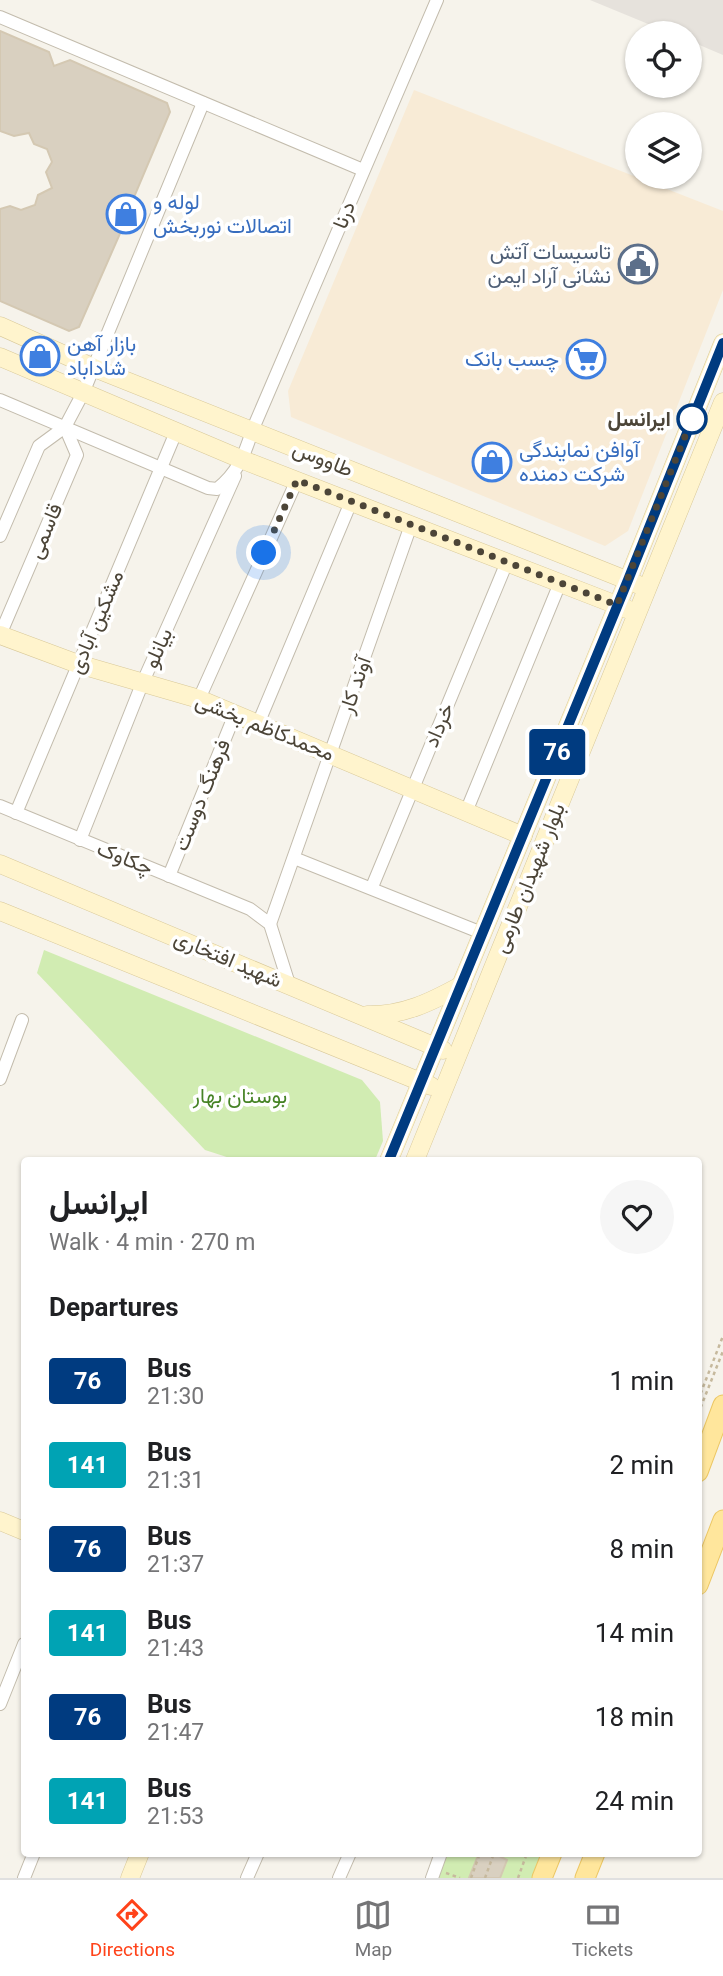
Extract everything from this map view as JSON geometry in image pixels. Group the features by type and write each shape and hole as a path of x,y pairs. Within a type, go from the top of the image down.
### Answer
{"main road":[{"name":"طاووس","path":"0,326 94,368 648,588"},
{"name":"بلوار شهیدان طارمی","path":"390,1157 723,343"},
{"name":"طاووس","path":"0,357 243,460 637,613"},
{"name":"بلوار شهیدان طارمی","path":"416,1157 637,613 717,434 723,402"},
{"name":"محمدکاظم بخشی","path":"0,635 78,664 199,699 523,836"},
{"name":"شهید افتخاری","path":"0,864 456,1054"},
{"name":"شهید افتخاری","path":"0,911 442,1091"},
{"path":"361,1014 382,1015 407,1010 429,1003 462,985"},
{"path":"702,1461 723,1405"},
{"path":"0,1521 21,1530"},
{"path":"702,1575 723,1521"},
{"path":"130,1878 138,1857"},
{"path":"542,1878 550,1857"},
{"path":"585,1878 593,1857"}],"street":[{"name":"درنا","path":"243,460 252,431 437,0"},
{"path":"0,17 363,170"},
{"name":"قاسمی","path":"0,536 39,446 65,427 94,368 203,103"},
{"path":"1,402 208,488 217,489 227,482 243,460"},
{"name":"قاسمی","path":"0,635 77,455 65,427"},
{"name":"مشکین آبادی","path":"16,813 176,432"},
{"name":"بیانلو","path":"80,840 142,684 243,460"},
{"path":"199,699 297,480"},
{"path":"258,724 351,502"},
{"name":"آوند کار","path":"270,924 411,525"},
{"name":"خرداد","path":"372,887 507,562"},
{"path":"466,812 560,583"},
{"name":"فرهنگ دوست","path":"169,876 235,714"},
{"name":"چکاوک","path":"0,806 250,909 270,924"},
{"path":"294,858 482,933"},
{"path":"270,924 289,984"},
{"path":"0,1079 22,1020"},
{"path":"0,1704 21,1652"},
{"path":"24,1878 32,1857"},
{"path":"247,1878 256,1857"},
{"path":"339,1878 348,1857"},
{"path":"437,1875 440,1857"}],"path":[{"path":"702,1390 723,1336"},
{"path":"702,1405 723,1351"},
{"path":"471,1878 479,1857"},
{"path":"485,1878 493,1857"},
{"path":"518,1878 526,1857"},
{"path":"437,1875 460,1878"}],"shaded area":[{"path":"590,0 723,0 723,55 702,46 702,21 641,21"},
{"path":"414,90 625,173 625,189 667,189 723,211 723,290 628,531 605,546 291,417 288,391"}],"green space":[{"name":"بوستان بهار","path":"44,950 362,1080 380,1102 383,1141 376,1157 227,1157 205,1150 37,973"},
{"path":"445,1857 540,1857 532,1878 437,1878"}],"building":[{"path":"0,31 49,52 54,66 70,60 167,103 170,112 129,209 115,213 122,229 79,327 69,331 0,301 0,209 10,206 21,210 35,205 38,195 52,188 46,172 52,162 47,149 34,144 29,133 14,136 0,131"},
{"path":"477,1857 501,1857 507,1860 500,1878 469,1878"}],"bus line":[{"name":"76","path":"390,1157 723,343"}],"place":[{"name":"لوله و اتصالات نوربخش","path":"126,214"},
{"name":"تاسیسات آتش نشانی آراد ایمن","path":"638,264"},
{"name":"بازار آهن شاداباد","path":"40,356"},
{"name":"چسب بانک","path":"586,359"},
{"name":"ایرانسل","path":"692,419"},
{"name":"آوافن نمایندگی شرکت دمنده","path":"492,462"}],"route":[{"path":"264,553 297,480 617,605 692,419"}]}
